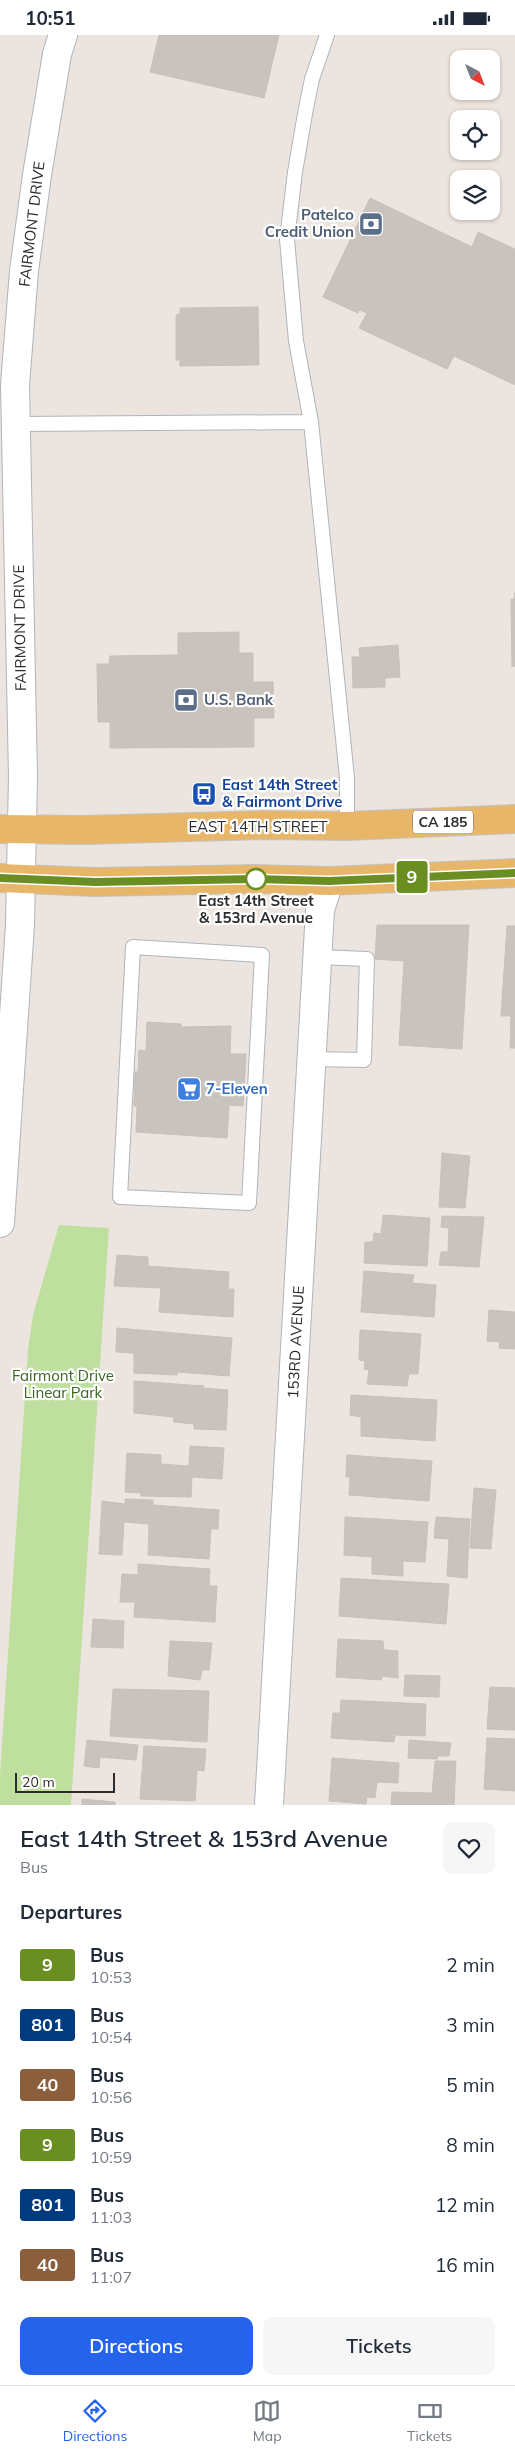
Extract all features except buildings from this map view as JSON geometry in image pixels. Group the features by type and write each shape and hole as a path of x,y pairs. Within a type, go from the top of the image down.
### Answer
{"main road":[{"name":"FAIRMONT DRIVE","path":"0,1223 20,925 10,878 11,830 23,766 15,385 24,271 37,175 57,54 63,35"},
{"name":"EAST 14TH STREET","path":"11,830 262,825 348,826 515,819"},
{"path":"10,878 95,882 255,879 329,881 515,873"},
{"name":"153RD AVENUE","path":"270,1805 320,910 329,881"}],"lane":[{"path":"327,35 312,79 306,107 295,172 287,239 296,341 311,422 347,778 348,826"},
{"path":"16,425 311,422"},
{"path":"133,947 182,948 262,955 249,1203 120,1197 133,947"},
{"path":"312,1059 364,1060 367,959 318,957"}],"green space":[{"name":"Fairmont Drive Linear Park","path":"59,1225 109,1228 71,1805 0,1805 0,1775 28,1349 33,1315"}],"bus line":[{"name":"9","path":"0,878 95,882 255,879 329,881 515,873"}],"place":[{"name":"Patelco Credit Union","path":"371,224"},
{"name":"U.S. Bank","path":"186,700"},
{"name":"East 14th Street & Fairmont Drive","path":"204,794"},
{"name":"East 14th Street & 153rd Avenue","path":"256,879"},
{"name":"7-Eleven","path":"189,1089"}]}
